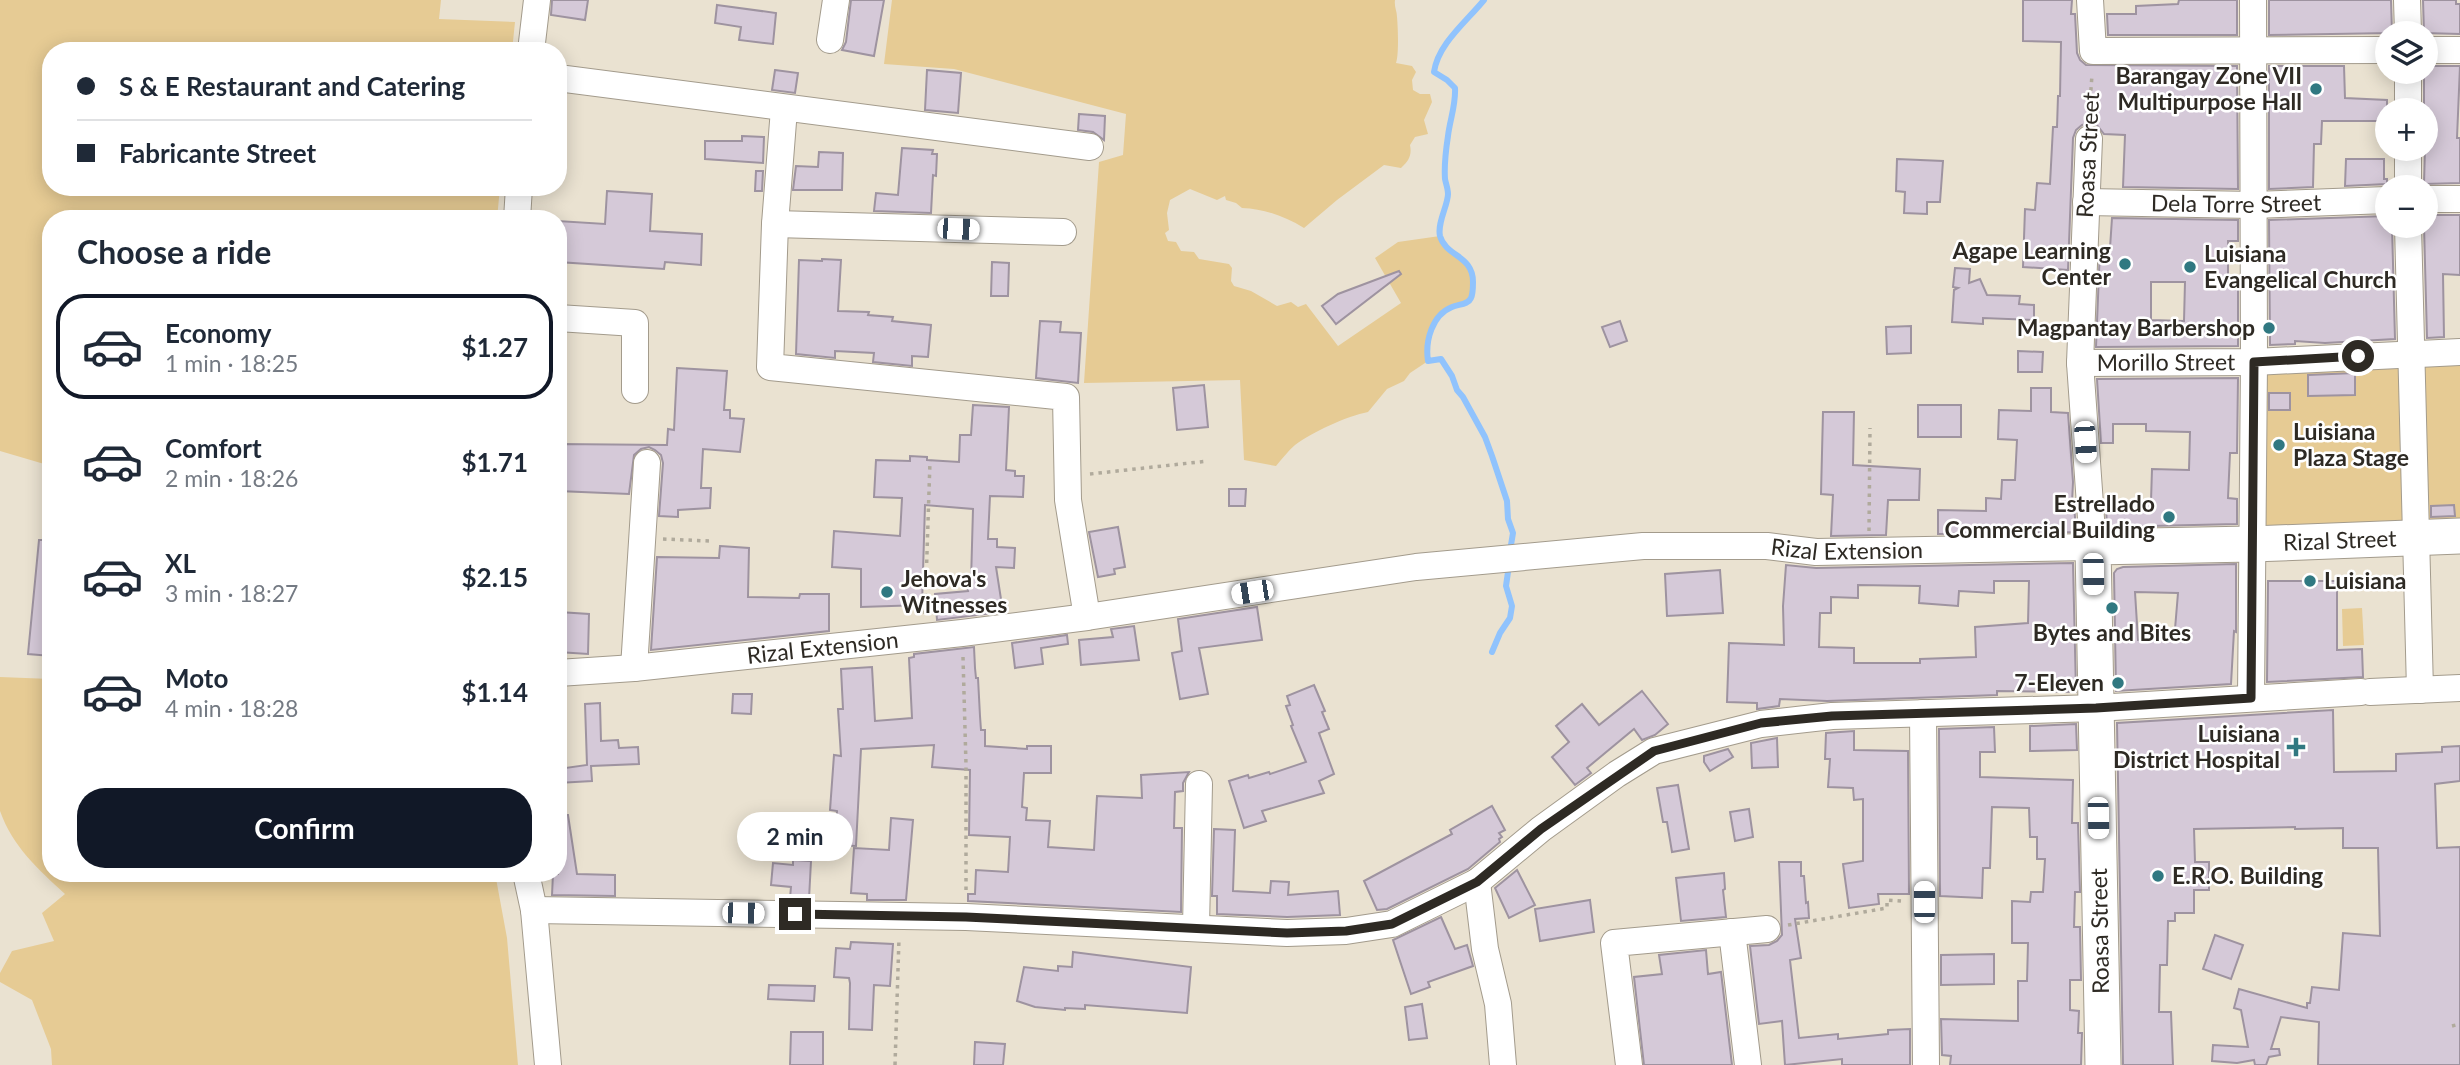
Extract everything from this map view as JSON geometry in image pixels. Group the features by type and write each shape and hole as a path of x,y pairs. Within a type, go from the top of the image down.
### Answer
{"main road":[{"name":"Rizal Street","path":"2092,547 2460,536"},
{"name":"Roasa Street","path":"2092,547 2103,1065"}],"street":[{"path":"532,42 537,0"},
{"path":"830,40 836,0"},
{"path":"2090,0 2093,51 2375,50"},
{"path":"2251,698 2253,0"},
{"path":"2407,0 2408,21"},
{"path":"2438,50 2460,50"},
{"path":"567,79 1090,147"},
{"path":"784,109 775,224 770,367 1066,397 1068,500 1087,617"},
{"name":"Roasa Street","path":"2089,139 2080,363 2092,547"},
{"path":"2438,199 2460,198"},
{"name":"Dela Torre Street","path":"2085,202 2252,205 2375,200"},
{"path":"775,224 1063,232"},
{"path":"2408,238 2420,690"},
{"path":"567,319 635,323 635,390"},
{"name":"Morillo Street","path":"2080,363 2254,362 2460,352"},
{"path":"634,668 647,463"},
{"name":"Rizal Extension","path":"567,672 634,668 962,633 1087,617 1416,567 1643,546 1767,546 1816,552 2092,547"},
{"path":"534,910 900,915 1287,933 1346,931 1392,924 1477,882 1541,829 1654,751 1761,723 1832,716 2096,708 2460,688"},
{"path":"1923,713 1926,1065"},
{"path":"1196,928 1199,784"},
{"path":"528,882 534,910 548,1065"},
{"path":"1477,882 1485,949 1498,1004 1503,1065"},
{"path":"1629,1065 1614,943 1767,929"},
{"path":"1732,932 1748,1065"}],"path":[{"name":"Roasa Street","path":"2089,139 2093,51"},
{"path":"1869,550 1870,428"},
{"path":"925,637 930,461"},
{"path":"1068,476 1208,461"},
{"path":"643,538 709,541"},
{"path":"962,633 966,765 966,917"},
{"path":"1767,929 1887,908 1887,900 1924,902"},
{"path":"895,1065 900,915"},
{"path":"2452,1026 2460,1024"}],"shaded area":[{"path":"0,0 441,0 439,19 515,22 513,42 42,42 42,196 499,196 498,210 42,210 42,463 0,451"},
{"path":"892,0 1395,0 1398,34 1396,63 1412,66 1416,72 1412,80 1413,90 1420,94 1430,94 1432,102 1424,120 1428,134 1415,137 1404,165 1401,168 1384,165 1304,228 1274,214 1242,208 1226,200 1225,196 1217,200 1190,189 1170,200 1167,213 1169,230 1165,233 1168,241 1176,242 1181,251 1194,252 1199,259 1229,264 1234,286 1251,291 1277,306 1291,302 1298,307 1306,304 1338,346 1401,303 1375,258 1398,242 1440,236 1450,250 1466,261 1473,273 1471,298 1444,311 1434,323 1429,337 1428,361 1410,373 1404,381 1387,389 1368,412 1340,421 1311,435 1287,452 1276,466 1244,460 1240,380 1084,383 1099,162 1123,155 1126,114 954,69 884,64"},
{"path":"2460,359 2460,527 2266,533 2265,370"},
{"path":"2362,608 2364,645 2343,646 2342,609"},
{"path":"0,677 42,679 42,872 12,836 0,811"},
{"path":"53,882 497,882 507,938 518,1065 52,1065 51,1049 32,1000 0,982 0,973 12,951 54,941 42,913 65,894"}],"building":[{"path":"552,0 588,0 585,20 551,15"},
{"path":"851,0 884,0 874,56 842,50 846,42"},
{"path":"2023,0 2072,0 2071,14 2075,14 2077,53 2086,65 2237,66 2238,189 2123,187 2125,135 2104,134 2097,125 2082,125 2073,138 2068,270 2023,267 2025,209 2035,210 2037,183 2050,184 2053,127 2057,127 2060,96 2061,42 2023,41"},
{"path":"2179,0 2237,0 2237,35 2108,35 2107,14 2136,14 2136,6 2178,4"},
{"path":"2269,0 2391,0 2392,21 2375,21 2375,33 2269,35"},
{"path":"2423,0 2456,0 2456,4 2460,4 2460,34 2438,33 2438,21 2424,21"},
{"path":"717,5 776,13 773,44 739,40 741,27 715,23"},
{"path":"2269,66 2344,66 2345,98 2375,99 2375,121 2322,121 2321,144 2314,144 2313,187 2269,189"},
{"path":"2438,66 2460,66 2457,138 2460,138 2460,183 2438,184 2438,175 2424,175 2425,161 2438,161 2438,98 2424,98 2424,84 2438,84"},
{"path":"775,70 798,73 795,93 772,90"},
{"path":"927,70 961,73 958,113 925,110"},
{"path":"1079,114 1105,116 1104,140 1093,132 1078,130"},
{"path":"742,136 764,137 763,163 705,159 705,141 742,141"},
{"path":"902,148 933,150 932,154 937,154 931,213 874,211 876,193 898,195"},
{"path":"819,152 843,153 842,190 793,190 796,166 818,167"},
{"path":"1897,159 1943,161 1940,202 1927,202 1927,214 1904,213 1905,192 1896,191"},
{"path":"2346,159 2384,161 2384,175 2375,175 2375,185 2345,186"},
{"path":"756,171 763,171 762,191 755,191"},
{"path":"607,191 652,194 650,231 702,234 701,265 665,262 664,269 567,263 567,222 605,224"},
{"path":"2438,215 2460,215 2460,275 2443,274 2444,337 2427,338 2424,238 2438,238"},
{"path":"2375,216 2375,238 2392,238 2395,339 2325,343 2295,341 2295,344 2270,345 2269,220"},
{"path":"2112,218 2238,220 2238,241 2228,241 2228,285 2238,285 2238,346 2096,347 2100,248 2110,248","holes":["2151,282 2185,282 2184,321 2151,320"]},
{"path":"799,260 841,260 838,311 869,312 868,315 893,317 892,321 931,325 928,357 912,356 912,366 873,362 874,353 835,351 835,358 796,354"},
{"path":"992,262 1009,263 1008,296 991,296"},
{"path":"1955,268 1970,269 1969,283 1980,279 1987,295 2020,296 2019,304 2034,305 2034,320 1983,318 1983,324 1952,322 1954,290 1958,288 1953,287"},
{"path":"1399,271 1401,274 1336,324 1322,306 1338,294"},
{"path":"1040,321 1061,322 1060,332 1081,333 1078,383 1036,378"},
{"path":"1620,321 1627,341 1610,347 1602,327"},
{"path":"1911,326 1911,353 1887,354 1886,327"},
{"path":"2018,351 2043,352 2042,372 2018,372"},
{"path":"677,368 727,371 724,410 730,410 730,418 744,419 740,452 703,449 701,488 711,488 710,508 678,510 678,517 659,516 663,463 661,455 649,447 634,455 629,494 567,491 567,444 667,445 668,429 674,430"},
{"path":"2355,373 2355,395 2308,396 2308,375"},
{"path":"2238,378 2237,453 2230,453 2228,498 2237,499 2237,524 2107,527 2106,507 2140,506 2140,501 2151,501 2152,469 2189,470 2190,432 2146,431 2146,424 2113,424 2113,443 2101,443 2097,379"},
{"path":"1204,385 1208,427 1177,430 1173,388"},
{"path":"2031,388 2051,388 2051,412 2068,413 2076,532 1938,534 1938,510 1986,511 1986,498 2001,499 2002,480 2015,480 2017,440 1998,439 1999,410 2031,411"},
{"path":"2269,393 2290,393 2290,410 2269,410"},
{"path":"973,405 1009,407 1006,470 1015,471 1015,476 1024,476 1023,497 990,496 988,539 997,539 997,547 1015,548 1014,568 996,567 1003,612 937,620 935,594 968,591 966,582 971,581 973,509 925,505 922,605 861,607 861,569 832,567 834,531 900,536 902,498 874,497 876,460 910,461 910,456 959,462 960,435 971,435"},
{"path":"1918,405 1961,405 1961,437 1918,437"},
{"path":"1823,412 1854,412 1853,465 1920,469 1919,500 1888,500 1886,535 1831,536 1833,495 1821,494"},
{"path":"1229,489 1246,489 1245,506 1229,506"},
{"path":"2454,505 2455,516 2431,517 2431,506"},
{"path":"1118,527 1125,567 1114,569 1115,574 1098,577 1089,532"},
{"path":"39,540 42,540 42,655 28,654"},
{"path":"720,546 749,548 748,597 799,598 800,594 829,594 829,631 651,650 657,557 719,558"},
{"path":"2073,563 2076,692 1997,691 1997,695 1827,701 1780,699 1779,706 1757,709 1757,703 1727,702 1729,643 1784,645 1786,565 1816,568","holes":["1994,581 2029,581 2028,623 1975,627 1976,657 1920,659 1920,663 1854,663 1854,648 1819,647 1820,613 1831,613 1831,597 1858,598 1858,585 1920,586 1919,603 1958,606 1959,591 1994,593"]},
{"path":"2236,564 2236,632 2234,631 2231,684 2116,691 2114,573 2123,567","holes":["2135,592 2178,593 2174,641 2138,640"]},
{"path":"1720,570 1723,613 1667,616 1665,574"},
{"path":"2268,581 2337,581 2337,650 2362,649 2363,677 2267,682"},
{"path":"1257,607 1262,640 1199,648 1208,694 1180,699 1172,653 1182,651 1178,619"},
{"path":"567,613 589,614 588,654 567,653"},
{"path":"1134,626 1139,660 1081,665 1079,640 1113,637 1111,629"},
{"path":"1067,635 1068,644 1041,648 1043,664 1015,668 1012,643"},
{"path":"974,647 981,730 985,730 985,746 1027,749 1027,746 1051,746 1051,773 1024,773 1022,807 1027,808 1026,820 1050,821 1048,847 1094,850 1097,796 1142,798 1141,775 1189,772 1183,783 1183,791 1175,792 1174,828 1182,828 1181,912 968,901 968,894 975,894 976,870 1008,872 1010,837 969,835 970,770 932,767 934,745 861,749 856,846 835,845 837,811 830,810 834,755 841,756 838,709 843,709 841,669 872,667 875,721 912,718 909,658 914,657 914,654"},
{"path":"1314,685 1329,729 1319,733 1334,774 1319,781 1324,793 1262,811 1266,821 1244,828 1229,781 1248,775 1249,778 1269,772 1270,774 1306,762 1291,726 1293,725 1286,706 1290,705 1287,696"},
{"path":"1642,691 1668,724 1655,735 1642,740 1634,729 1587,768 1591,773 1575,785 1552,757 1569,742 1556,726 1582,704 1599,725"},
{"path":"733,694 752,694 751,714 732,713"},
{"path":"600,703 601,741 618,740 619,748 638,747 639,764 591,766 592,781 567,782 567,768 587,765 585,704"},
{"path":"2333,710 2334,772 2396,771 2396,754 2442,752 2442,747 2460,746 2460,781 2435,784 2437,848 2460,847 2460,1065 2318,1065 2319,1022 2281,1017 2271,1049 2279,1049 2280,1055 2269,1057 2266,1065 2255,1065 2254,1060 2237,1063 2212,1061 2213,1045 2248,1047 2241,1010 2234,1008 2239,989 2307,1008 2312,987 2339,990 2343,933 2380,936 2378,848 2343,848 2343,828 2295,827 2194,829 2195,862 2209,862 2209,890 2194,890 2194,913 2175,913 2175,921 2168,921 2167,965 2160,965 2159,1012 2171,1012 2173,1065 2123,1065 2117,723"},
{"path":"2076,724 2077,750 2030,751 2030,726"},
{"path":"1994,727 1995,752 1980,752 1980,777 2073,780 2072,823 2078,823 2080,892 2075,892 2074,927 2080,927 2081,980 2070,980 2070,1010 2079,1011 2078,1033 2082,1033 2081,1065 1950,1065 1951,1056 1942,1055 1941,1019 2018,1021 2018,981 2027,981 2028,943 2012,943 2012,901 2030,902 2031,892 2043,892 2045,859 2037,859 2037,837 2030,837 2029,808 1992,807 1990,868 1983,868 1982,898 1940,896 1939,729"},
{"path":"1854,731 1854,750 1908,751 1909,894 1878,894 1879,904 1849,908 1843,864 1863,861 1863,799 1854,800 1853,788 1828,787 1830,759 1825,759 1826,733"},
{"path":"1777,738 1778,767 1752,768 1751,743"},
{"path":"1728,749 1733,757 1710,771 1704,762 1704,756"},
{"path":"1678,785 1689,849 1672,852 1657,788"},
{"path":"1492,806 1505,830 1499,833 1502,837 1500,842 1468,869 1387,909 1377,910 1364,881 1452,834 1450,830"},
{"path":"1749,809 1753,837 1735,841 1730,812"},
{"path":"568,815 577,874 615,875 615,896 552,895 553,882 567,882"},
{"path":"891,818 913,820 906,900 867,900 867,894 851,893 854,848 889,850"},
{"path":"1214,829 1235,830 1233,891 1270,893 1271,881 1289,882 1288,895 1338,891 1340,915 1287,917 1217,914 1217,896 1212,896"},
{"path":"793,860 811,861 809,899 790,898 791,887 771,885 773,863 793,865"},
{"path":"1779,862 1801,862 1801,876 1804,876 1806,903 1808,902 1809,918 1795,919 1801,958 1790,960 1799,1038 1838,1034 1838,1039 1910,1029 1910,1065 1842,1065 1842,1059 1785,1065 1782,1021 1759,1024 1750,946 1769,945 1782,935"},
{"path":"1517,870 1535,905 1509,918 1495,888"},
{"path":"1724,873 1726,917 1681,921 1676,878"},
{"path":"1590,900 1594,932 1540,941 1535,909"},
{"path":"1441,917 1455,949 1467,945 1473,966 1428,982 1430,987 1411,994 1393,940"},
{"path":"2215,935 2243,945 2231,979 2203,969"},
{"path":"851,942 893,944 890,986 874,985 872,1030 849,1029 849,978 834,977 836,948 850,949"},
{"path":"1706,950 1708,974 1721,972 1732,1065 1644,1065 1634,977 1662,974 1659,955"},
{"path":"1073,952 1191,967 1187,1013 1085,1005 1085,1009 1065,1010 1035,1007 1017,1001 1024,967 1058,971 1058,966 1072,967"},
{"path":"1994,954 1994,984 1941,985 1941,955"},
{"path":"769,985 815,986 814,1001 768,999"},
{"path":"1422,1004 1427,1038 1409,1040 1405,1007"},
{"path":"791,1032 823,1032 823,1065 790,1065"},
{"path":"975,1042 1005,1044 1003,1065 974,1065"}],"waterway":[{"path":"1484,0 1447,43 1434,72 1455,88 1445,163 1448,194 1440,236 1443,243 1469,266 1473,286 1470,300 1439,316 1431,330 1427,353 1428,361 1441,359 1485,437 1507,501 1508,519 1513,533 1510,551"},
{"path":"1492,652 1510,618 1512,606 1506,586 1509,565"}],"place":[{"name":"Barangay Zone VII Multipurpose Hall","path":"2316,89"},
{"name":"Agape Learning Center","path":"2125,264"},
{"name":"Luisiana Evangelical Church","path":"2190,267"},
{"name":"Magpantay Barbershop","path":"2269,328"},
{"name":"Luisiana Plaza Stage","path":"2279,445"},
{"name":"Estrellado Commercial Building","path":"2169,517"},
{"name":"Luisiana","path":"2310,581"},
{"name":"Jehova's Witnesses","path":"887,592"},
{"name":"Bytes and Bites","path":"2112,608"},
{"name":"7-Eleven","path":"2118,683"},
{"name":"Luisiana District Hospital","path":"2296,747"},
{"name":"E.R.O. Building","path":"2158,876"}],"route":[{"path":"795,914 966,917 1287,933 1346,931 1392,924 1477,882 1541,829 1654,751 1761,723 1832,716 2096,708 2251,698 2254,362 2358,356"}]}
